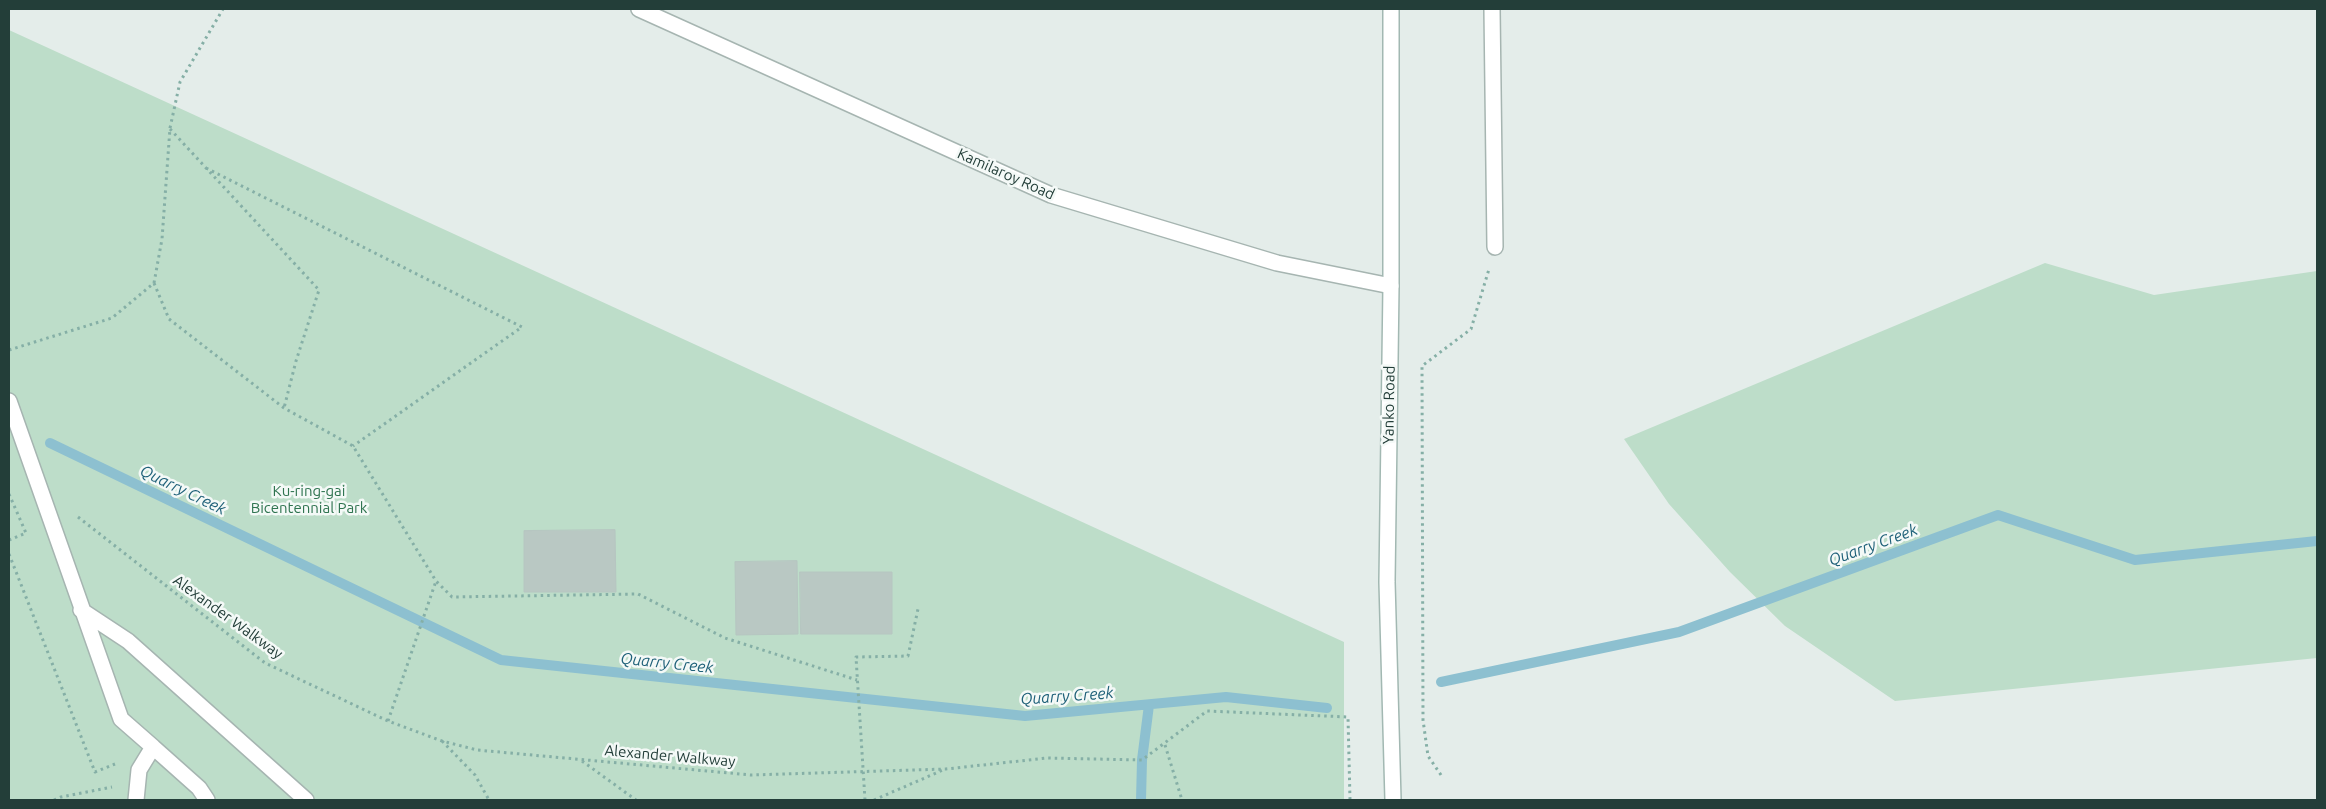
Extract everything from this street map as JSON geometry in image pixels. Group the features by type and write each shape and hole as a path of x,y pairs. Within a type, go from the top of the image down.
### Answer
{"street":[{"name":"Kamilaroy Road","path":"639,9 1051,195 1277,263 1391,286"},
{"name":"Yanko Road","path":"1391,9 1391,286 1387,582 1393,800"},
{"path":"1492,9 1495,247"},
{"path":"9,401 81,610 121,719 200,788 207,800"},
{"path":"81,610 128,641 306,800"},
{"path":"135,793 139,770 152,747"}],"path":[{"path":"223,9 180,82 170,128 162,239 154,283 169,319 284,408 352,446 436,581 452,597 638,594 725,638 858,682"},
{"path":"170,128 320,290 296,361 284,408"},
{"path":"206,168 522,327 352,446"},
{"path":"1441,774 1428,756 1422,720 1422,366 1471,329 1495,247"},
{"path":"9,350 112,318 154,283"},
{"path":"9,494 26,533 9,540"},
{"name":"Alexander Walkway","path":"47,508 60,504 265,663 388,721 477,750 751,775 946,769 1047,758 1142,760 1165,745 1207,710 1348,717 1350,800"},
{"path":"9,554 95,772 122,761 135,793 61,797 54,800"},
{"path":"388,721 420,633 436,581"},
{"path":"865,800 856,657 908,656 918,609"},
{"path":"442,740 475,775 489,800"},
{"path":"1165,745 1182,800"},
{"path":"580,760 636,800"},
{"path":"874,800 946,769"}],"green space":[{"name":"Ku-ring-gai Bicentennial Park","path":"9,30 1344,642 1344,800 9,800"},
{"path":"2045,263 2154,295 2317,271 2317,658 1895,701 1785,626 1730,572 1669,504 1624,439"}],"building":[{"path":"615,530 616,592 524,592 524,531"},
{"path":"797,561 798,634 736,635 735,562"},
{"path":"800,572 892,572 892,634 801,634"}],"waterway":[{"name":"Quarry Creek","path":"50,443 501,660 1025,716 1226,697 1327,708"},
{"name":"Quarry Creek","path":"1441,682 1679,632 1998,515 2135,560 2317,541"},
{"path":"1141,800 1142,760 1149,705"}]}
